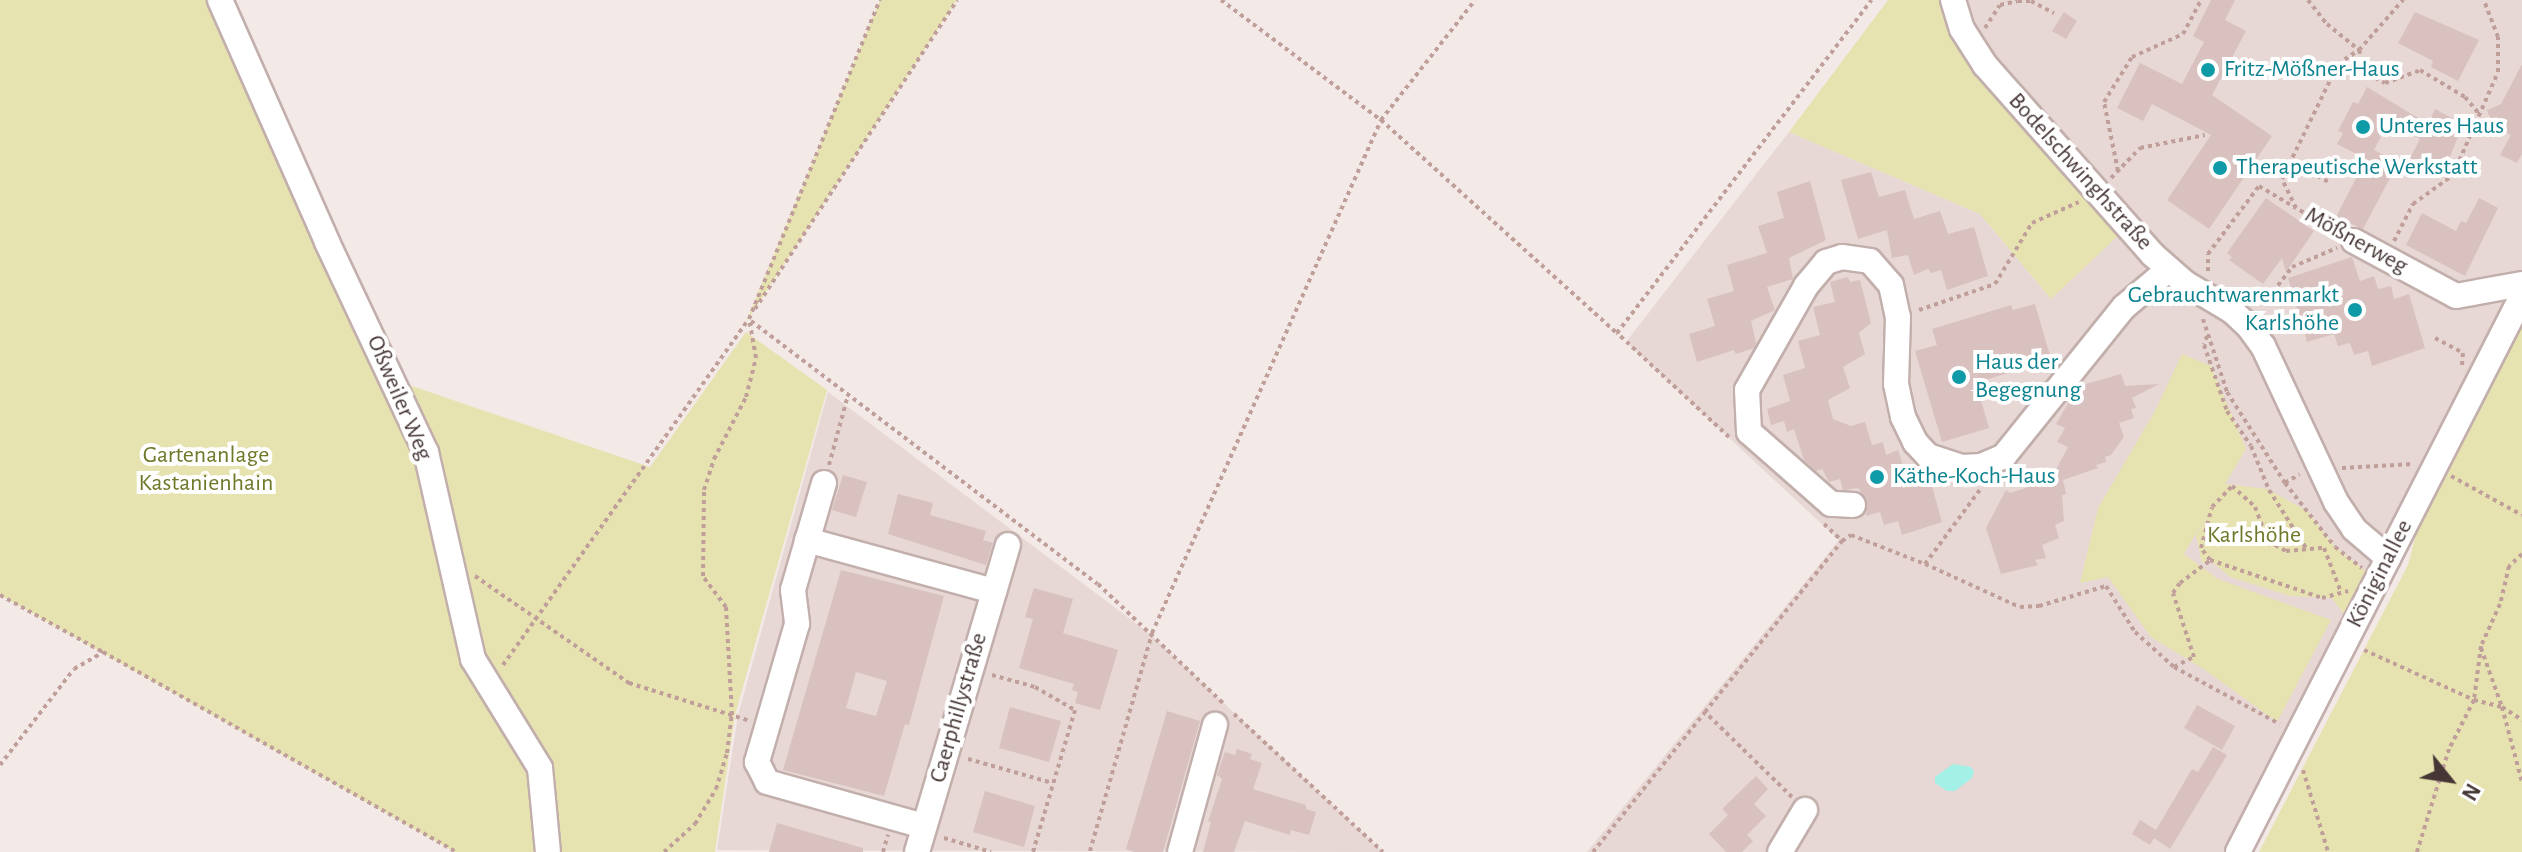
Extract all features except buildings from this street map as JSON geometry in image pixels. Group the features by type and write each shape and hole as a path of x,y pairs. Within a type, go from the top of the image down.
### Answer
{"street":[{"name":"Oßweiler Weg","path":"220,0 327,242 426,452 473,659 540,768 548,852"},
{"name":"Bodelschwinghstraße","path":"1953,0 1972,46 2168,270 2232,311 2263,346 2316,465 2378,575"},
{"name":"Mößnerweg","path":"2354,241 2456,296 2522,284"},
{"path":"1853,505 1831,504 1749,432 1747,390 1806,286 1826,262 1842,257 1870,261 1891,285 1898,317 1896,384 1903,417 1915,442 1928,456 1945,464 1981,466 2004,456 2124,307 2168,270"},
{"name":"Königinallee","path":"2238,852 2522,296"},
{"path":"824,483 793,590 797,624 757,762 767,782 921,837"},
{"path":"807,540 994,591"},
{"name":"Caerphillystraße","path":"921,837 1008,545"},
{"path":"1180,852 1215,725"},
{"path":"1780,852 1805,810"}],"path":[{"path":"664,852 695,824 716,789 727,753 732,715 726,607 703,576 704,490 714,459 746,397 756,358 749,319 880,0"},
{"path":"488,686 749,319 957,0"},
{"path":"1221,0 1381,120 1730,437"},
{"path":"1091,852 1152,633 1381,120 1475,0"},
{"path":"1617,333 1872,0"},
{"path":"2201,0 2183,34 2132,57 2104,102 2118,171 2140,148 2205,135"},
{"path":"2308,0 2327,24 2359,50 2368,74 2385,83 2420,70 2465,97 2481,116"},
{"name":"Mößnerweg","path":"2354,241 2296,208 2282,179 2338,64 2359,50 2403,0"},
{"path":"2386,258 2413,204 2453,175 2498,72 2498,37 2484,0"},
{"path":"1972,46 2000,5 2031,1 2054,13"},
{"path":"2289,161 2329,182"},
{"path":"2296,208 2259,186 2208,254 2207,297 2202,316 2227,392 2285,483 2335,547 2378,575"},
{"path":"1898,317 1995,284 2032,223 2098,191"},
{"path":"2232,311 2268,298 2292,267 2354,241"},
{"path":"749,319 1098,584 1383,852"},
{"path":"2207,332 2204,345 2227,411 2251,446 2269,490 2306,548"},
{"path":"2435,338 2463,353 2462,376"},
{"path":"824,483 848,395"},
{"path":"1925,564 2004,456"},
{"path":"2285,483 2316,465 2344,469 2416,463 2434,468 2522,515"},
{"path":"2341,592 2324,548 2286,551 2268,541 2255,507 2232,486 2212,507 2201,548 2210,560 2322,598 2341,592 2378,575"},
{"path":"1820,520 1842,541"},
{"path":"1593,852 1842,541 1851,535 2020,607 2039,606 2106,586 2135,632 2174,667 2282,724 2294,742 2328,852"},
{"path":"2417,852 2449,749 2474,700 2481,646 2500,604 2509,566 2522,554"},
{"path":"450,559 629,683 732,715"},
{"path":"2174,667 2194,657 2173,593 2180,583 2210,560"},
{"path":"0,595 456,852"},
{"path":"2481,646 2502,707 2522,782"},
{"path":"2364,650 2474,700 2502,707 2522,720"},
{"path":"0,765 74,669 103,652"},
{"path":"971,668 1035,687 1075,710 1033,852"},
{"path":"1705,712 1805,810"},
{"path":"973,761 1053,783"},
{"path":"921,837 991,852"}],"shaded area":[{"path":"1957,0 2522,0 2522,278 2238,852 1587,852 1839,540 1626,342 1789,132 1980,214 2051,299"},
{"path":"828,392 1150,634 1383,852 717,850 738,715"}],"green space":[{"name":"Gartenanlage Kastanienhain","path":"0,0 220,0 406,384 650,467 746,332 827,390 735,715 715,852 560,852 554,780 478,651 540,768 548,852 455,852 0,595"},
{"path":"880,0 957,0 745,324"},
{"path":"1888,0 1945,0 2122,232 2051,299 1980,214 1789,132"},
{"path":"2522,305 2522,852 2259,852 2408,565 2426,497"},
{"name":"Karlshöhe","path":"2182,354 2211,366 2246,449 2225,484 2267,489 2307,511 2335,547 2369,574 2346,617 2332,598 2290,596 2230,577 2210,560 2202,563 2196,535 2209,511 2184,554 2218,579 2331,620 2277,722 2205,670 2151,637 2108,577 2080,583 2098,508 2155,411"}],"water":[{"path":"1953,764 1971,767 1974,772 1972,778 1955,791 1947,791 1935,783 1935,777"}],"place":[{"name":"Fritz-Mößner-Haus","path":"2208,70"},
{"name":"Unteres Haus","path":"2363,127"},
{"name":"Therapeutische Werkstatt","path":"2220,168"},
{"name":"Gebrauchtwarenmarkt Karlshöhe","path":"2355,310"},
{"name":"Haus der Begegnung","path":"1959,377"},
{"name":"Käthe-Koch-Haus","path":"1877,477"}]}
